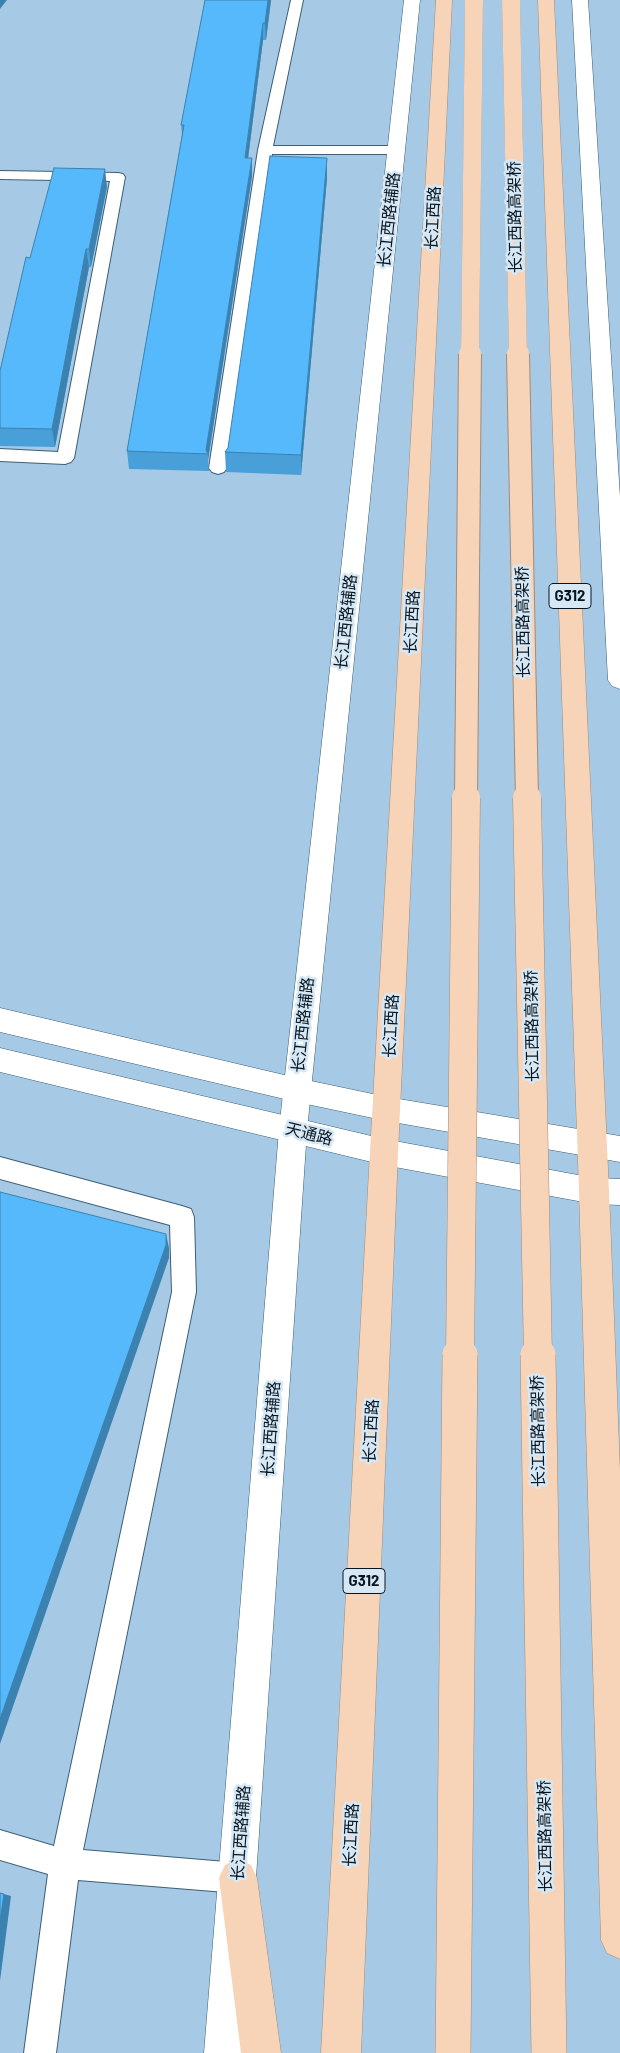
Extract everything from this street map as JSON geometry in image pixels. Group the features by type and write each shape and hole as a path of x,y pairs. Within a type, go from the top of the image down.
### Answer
{"highway":[{"name":"长江西路","path":"341,2053 384,1152 444,0"},
{"path":"453,2053 474,0"},
{"name":"长江西路高架桥","path":"511,0 534,1138 549,2053"},
{"name":"G312","path":"546,0 592,1142 607,1192 620,1940"},
{"path":"238,1878 261,2053"}],"street":[{"name":"长江西路辅路","path":"224,2053 293,1130 412,0"},
{"path":"580,0 620,680"},
{"path":"0,1020 297,1090 387,1109 592,1142 620,1149"},
{"name":"天通路","path":"0,1060 384,1152 607,1192"}],"lane":[{"path":"218,468 266,150 297,0"},
{"path":"266,150 396,150"},
{"path":"0,175 118,178 66,458 0,455"},
{"path":"0,1168 182,1217 184,1292 65,1864 40,2053"},
{"path":"0,1845 65,1864 238,1878"}],"building":[{"path":"205,0 268,0 265,23 263,23 245,158 252,158 206,450 208,454 127,451 184,125 181,125"},
{"path":"270,156 327,158 301,455 225,452 228,448"},
{"path":"54,168 105,169 89,249 86,249 52,429 0,428 0,371 26,257 30,258"},
{"path":"0,1192 166,1234 166,1245 0,1719"},
{"path":"0,1893 4,1894 0,1922"}]}
